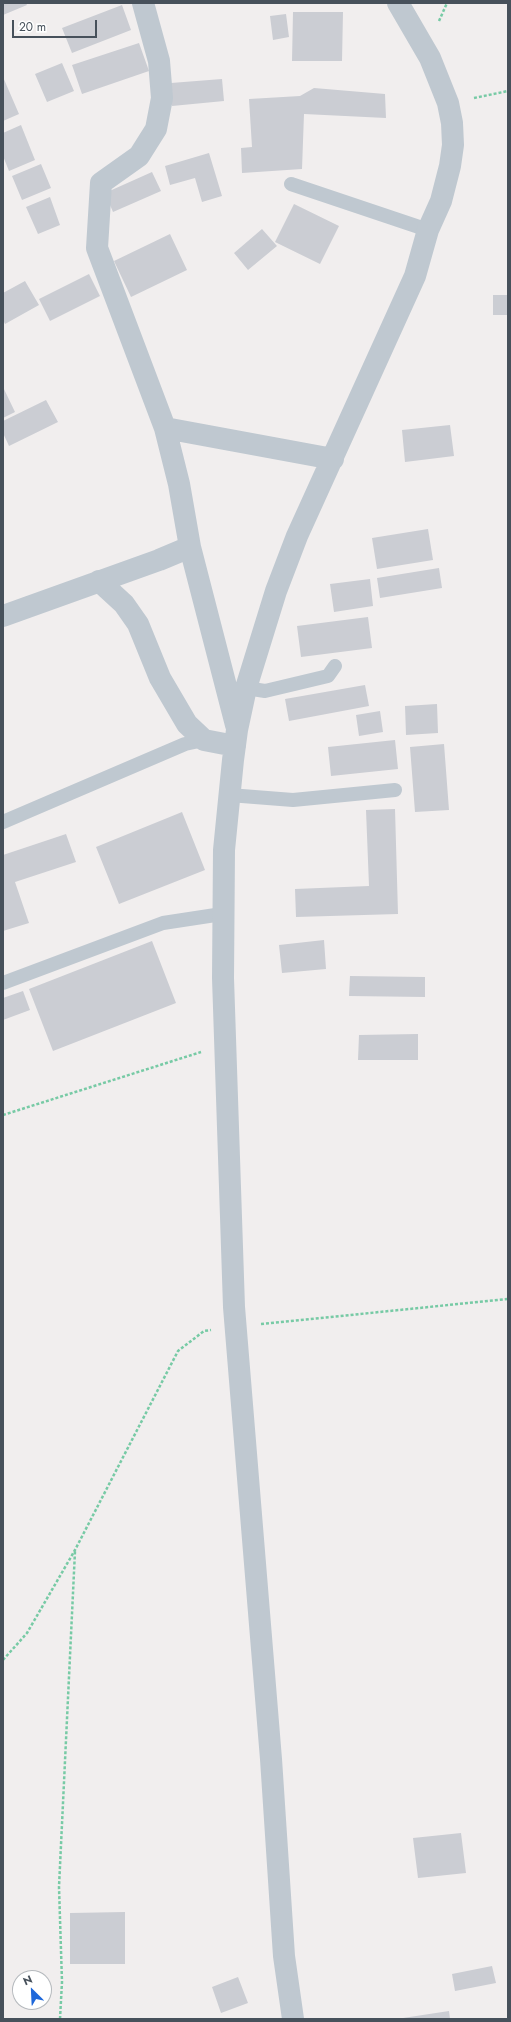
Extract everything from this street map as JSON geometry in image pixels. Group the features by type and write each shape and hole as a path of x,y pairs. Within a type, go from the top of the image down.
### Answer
{"street":[{"path":"143,3 159,62 162,98 156,129 139,156 101,183 97,248 165,428 179,484 190,547 236,738"},
{"path":"293,2019 284,1956 271,1759 235,1325 225,1047 222,914 224,850 236,738 246,688 263,633 292,550 415,276 428,230 440,201 450,166 453,145 452,123 448,103 430,58 398,3"},
{"path":"165,428 333,459"},
{"path":"3,616 99,580 159,560 190,547"},
{"path":"99,580 124,604 138,624 160,678 187,724 204,740 236,738"}],"lane":[{"path":"291,184 428,230"},
{"path":"246,688 265,690 328,676 335,666"},
{"path":"3,822 185,744 204,740"},
{"path":"229,795 293,800 395,790"},
{"path":"3,984 163,923 222,914"}],"path":[{"path":"448,103 508,91"},
{"path":"3,1115 197,1053 225,1047"},
{"path":"3,1660 27,1633 75,1550 178,1351 204,1331 235,1325 266,1324 508,1299"},
{"path":"60,2019 62,1982 59,1887 75,1550"}],"building":[{"path":"3,3 26,3 27,5 3,15"},
{"path":"122,5 131,30 72,53 62,28"},
{"path":"293,12 343,12 342,61 292,61"},
{"path":"286,14 289,37 273,40 270,16"},
{"path":"139,43 149,71 82,94 72,65"},
{"path":"62,63 74,91 47,102 35,74"},
{"path":"3,77 19,114 3,121"},
{"path":"222,79 224,101 172,106 171,83"},
{"path":"314,88 385,94 386,118 304,114 302,169 242,173 241,148 252,147 249,99 300,96"},
{"path":"21,125 35,160 9,171 3,156 3,133"},
{"path":"209,153 222,196 202,202 195,178 170,185 165,166"},
{"path":"41,164 51,188 22,200 12,176"},
{"path":"152,172 161,191 113,212 105,193"},
{"path":"50,197 60,225 38,234 26,207"},
{"path":"294,204 339,226 320,264 275,242"},
{"path":"262,229 277,246 248,270 234,253"},
{"path":"170,234 187,270 131,297 114,261"},
{"path":"89,274 100,296 50,321 39,299"},
{"path":"25,281 39,305 5,324 3,320 3,293"},
{"path":"493,295 508,295 508,315 493,315"},
{"path":"3,387 15,412 3,418"},
{"path":"46,400 58,422 9,446 3,433 3,421"},
{"path":"450,425 454,456 405,462 402,430"},
{"path":"428,529 433,560 377,569 372,538"},
{"path":"439,568 442,588 380,598 377,578"},
{"path":"370,579 373,606 334,612 330,584"},
{"path":"368,617 372,648 301,657 297,626"},
{"path":"365,685 369,706 289,721 285,699"},
{"path":"437,704 438,733 406,735 405,706"},
{"path":"380,711 383,732 359,736 356,715"},
{"path":"395,740 398,769 331,776 328,747"},
{"path":"444,744 449,810 415,812 410,747"},
{"path":"395,809 398,914 296,917 295,889 369,886 366,810"},
{"path":"182,812 205,870 119,904 96,847"},
{"path":"66,834 76,862 15,882 29,923 3,931 3,855"},
{"path":"324,940 326,969 282,973 279,945"},
{"path":"152,941 176,1003 53,1051 29,989"},
{"path":"350,976 425,977 425,997 349,996"},
{"path":"23,991 30,1010 3,1020 3,998"},
{"path":"418,1034 418,1060 358,1060 359,1035"},
{"path":"461,1833 466,1873 418,1878 413,1838"},
{"path":"125,1912 125,1964 70,1964 70,1913"},
{"path":"492,1966 496,1983 455,1991 452,1974"},
{"path":"238,1977 248,2003 221,2013 212,1987"},
{"path":"449,2011 450,2019 403,2019 403,2018"}]}
